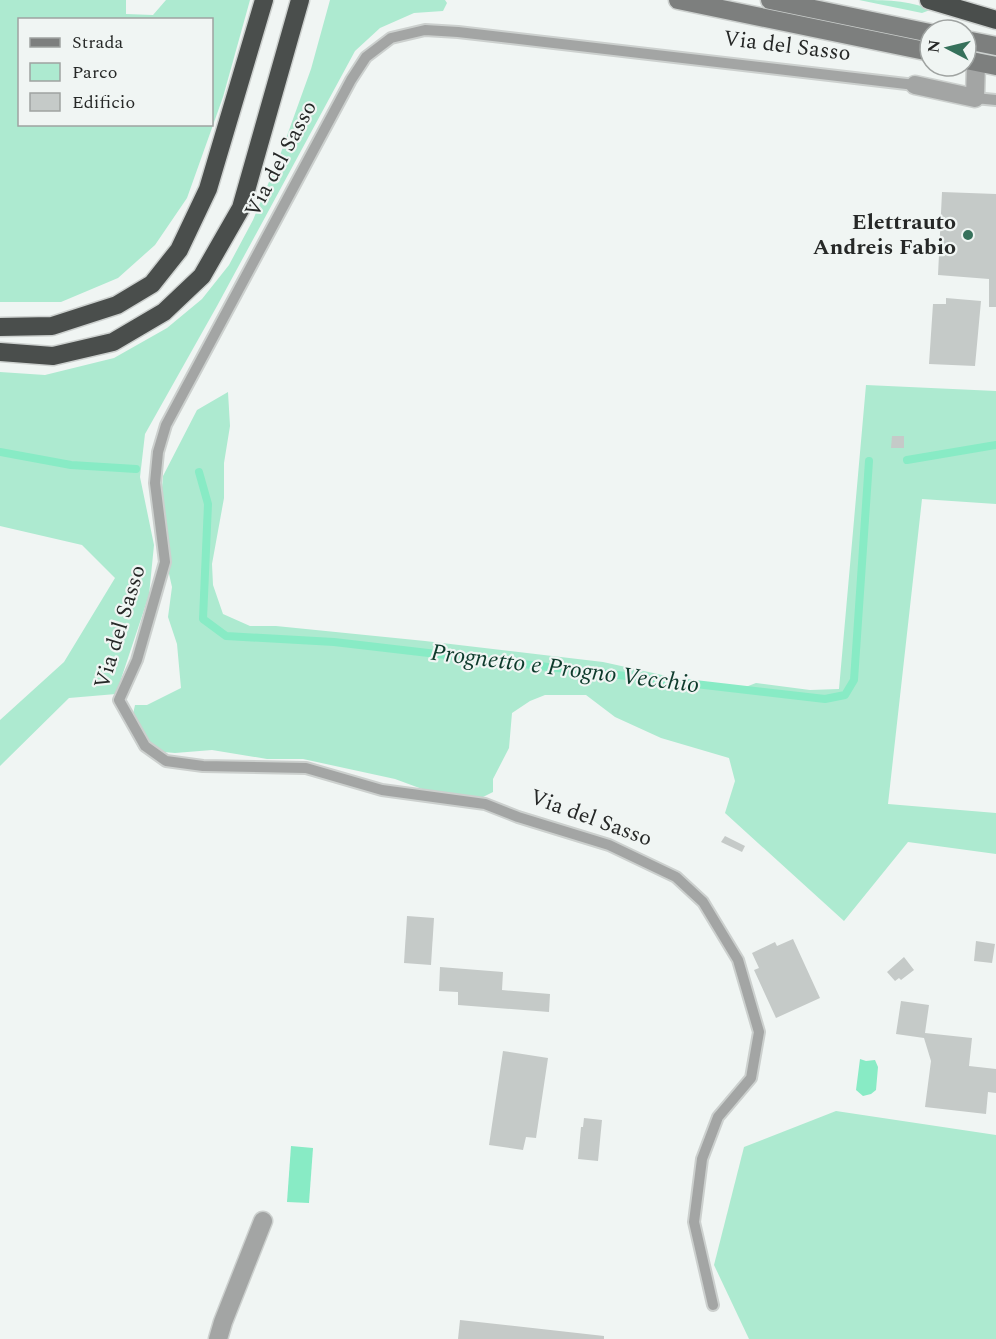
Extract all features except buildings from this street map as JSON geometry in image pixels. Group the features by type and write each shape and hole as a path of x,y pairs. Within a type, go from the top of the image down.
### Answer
{"highway":[{"path":"0,327 52,326 117,305 152,284 179,250 208,189 264,0"},
{"path":"0,352 53,356 113,342 164,312 202,276 241,208 300,0"},
{"path":"929,0 996,20"}],"main road":[{"path":"678,0 918,50"},
{"path":"770,0 918,31"},
{"path":"978,42 996,46"},
{"path":"978,62 996,66"}],"street":[{"path":"973,78 975,98"},
{"name":"Via del Sasso","path":"915,85 975,98"},
{"path":"218,1339 222,1322 263,1221"}],"lane":[{"name":"Via del Sasso","path":"713,1305 694,1222 702,1159 718,1117 751,1078 759,1032 738,960 703,902 676,877 609,845 485,804 382,790 306,768 203,766 166,761 145,746 119,700 137,660 165,562 155,483 158,452 166,425 351,80 366,57 391,38 425,30 458,32 915,85"},
{"path":"975,98 996,100"}],"green space":[{"path":"0,0 126,0 126,14 153,15 166,0 250,0 213,125 213,18 18,18 18,126 213,126 187,198 155,245 118,278 61,302 0,302"},
{"path":"330,0 445,0 447,3 443,11 414,13 380,28 355,51 145,434 140,477 154,545 149,595 116,694 69,698 0,766 0,720 64,662 115,578 82,545 0,526 0,372 45,375 114,358 167,328 202,299 229,265 253,220 279,158 311,69"},
{"path":"859,0 905,2 930,10 922,13"},
{"path":"866,385 996,391 996,504 922,499 888,804 996,813 996,854 908,842 844,921 725,813 735,781 729,758 661,738 615,717 586,695 545,695 530,701 512,713 509,748 493,779 493,792 475,801 433,793 395,779 303,759 267,759 212,750 175,753 140,750 136,744 132,728 135,705 147,705 181,688 177,644 168,617 172,587 167,565 169,548 161,500 163,476 197,410 228,392 230,426 224,463 224,498 212,564 213,585 223,614 250,626 276,626 425,641 603,662 717,687 743,688 756,683 810,690 839,689"},
{"path":"836,1111 996,1135 996,1339 749,1339 714,1265 744,1147"}],"shaded area":[{"path":"860,1059 875,1060 878,1067 876,1090 863,1096 856,1090"},
{"path":"291,1146 313,1148 309,1203 287,1202"}],"waterway":[{"name":"Prognetto e Progno Vecchio","path":"907,460 996,445"},
{"name":"Prognetto e Progno Vecchio","path":"0,452 71,465 136,469"},
{"name":"Prognetto e Progno Vecchio","path":"199,472 208,504 203,619 226,636 334,642 825,699 845,695 854,680 869,461"}],"place":[{"name":"Elettrauto Andreis Fabio","path":"968,235"}]}
